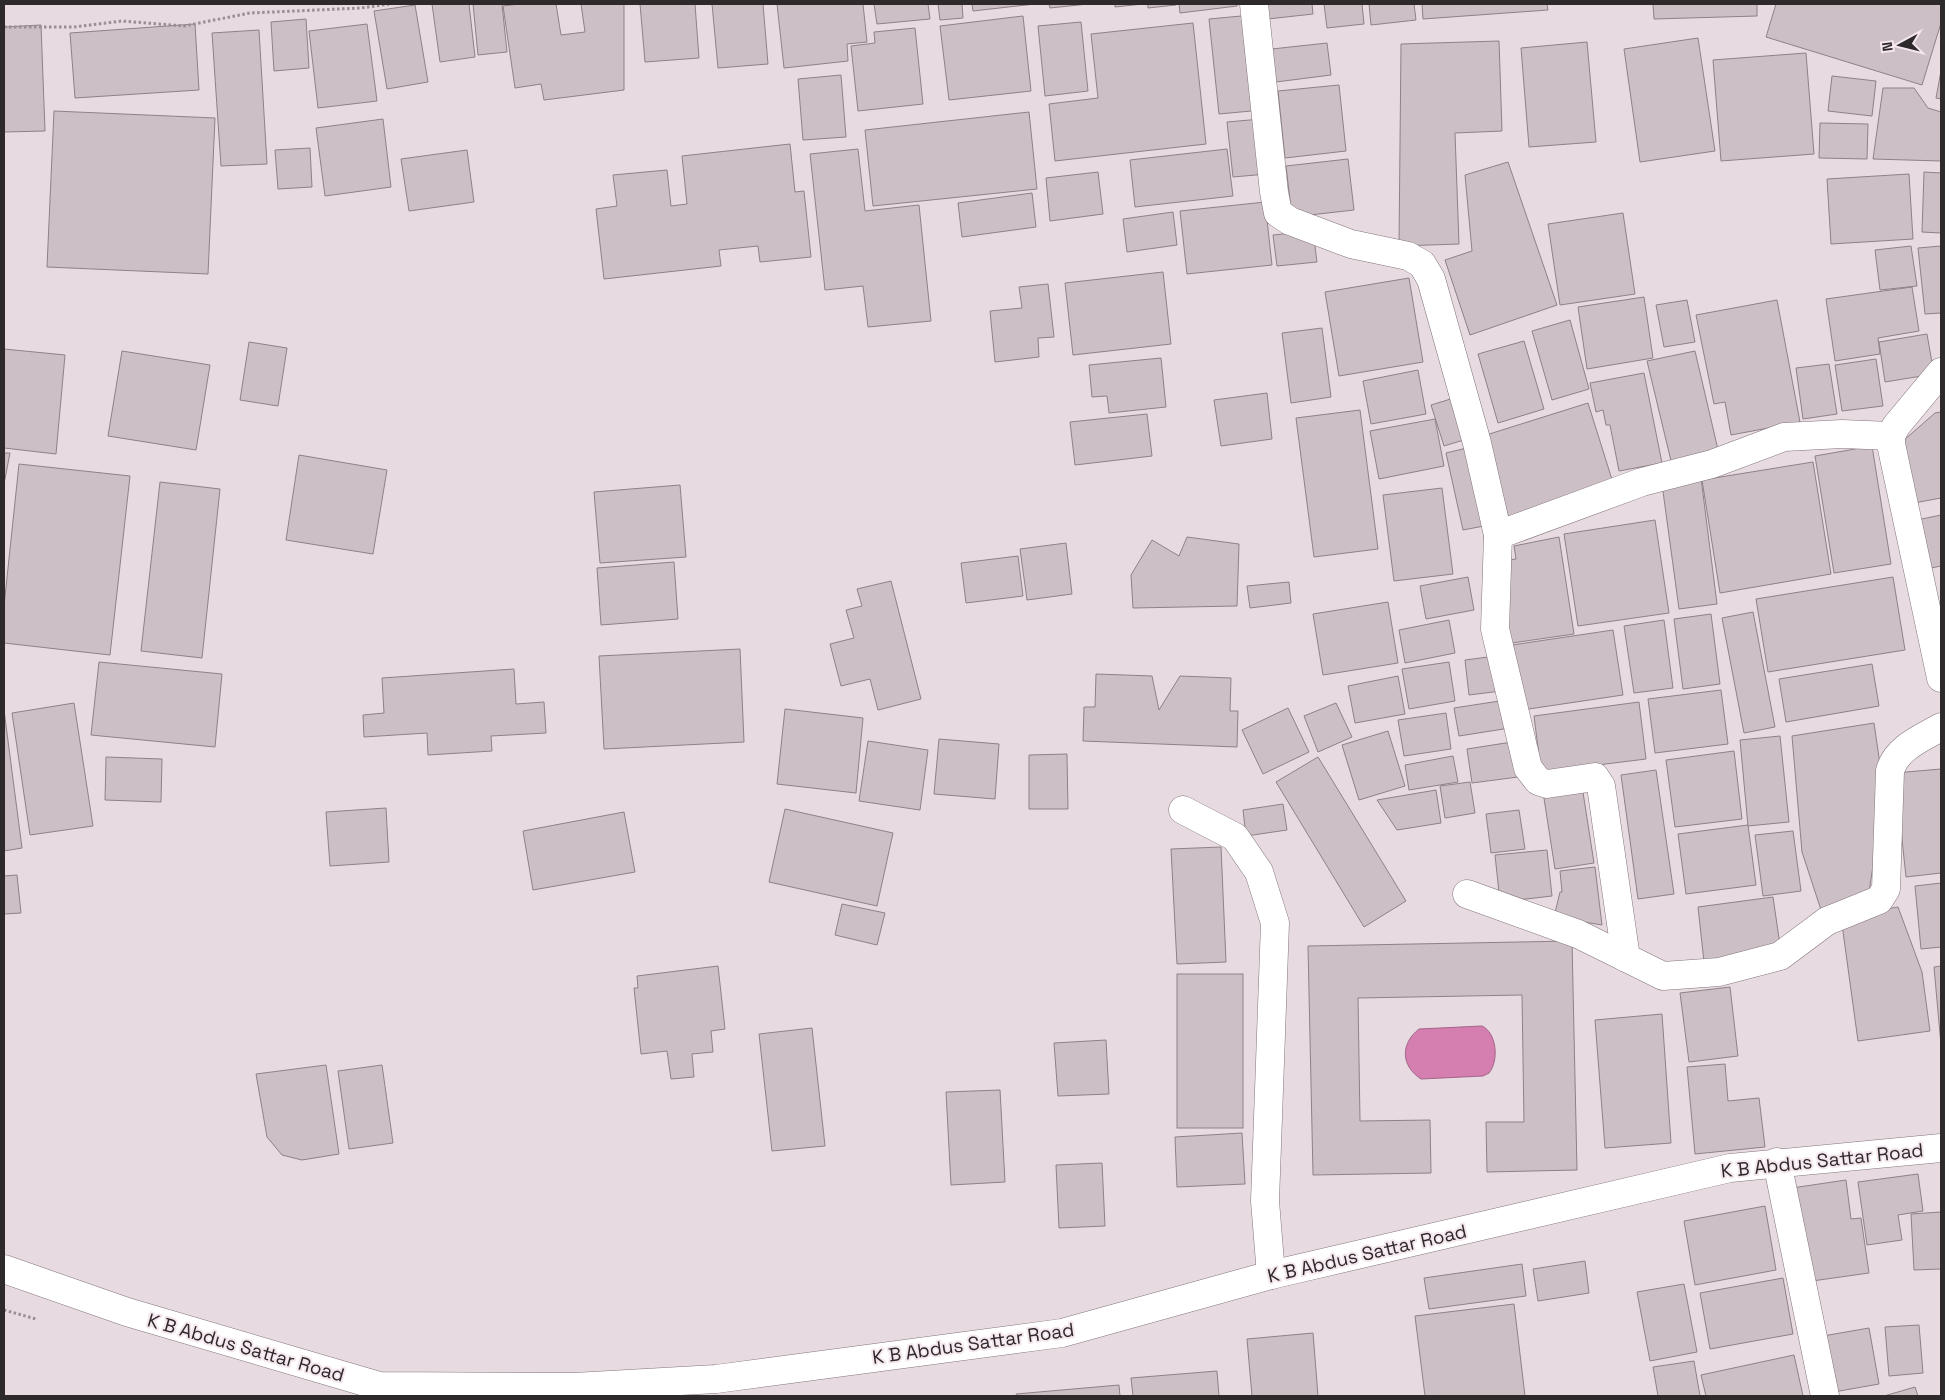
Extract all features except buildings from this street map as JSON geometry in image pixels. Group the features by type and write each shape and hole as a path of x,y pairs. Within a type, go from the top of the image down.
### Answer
{"street":[{"path":"1254,4 1276,208 1282,218 1351,244 1408,256 1422,264 1431,279 1477,443 1498,535 1495,629 1528,768 1538,781 1547,784 1595,777 1601,786 1626,958"},
{"path":"1941,372 1891,436 1891,444 1941,678"},
{"path":"1498,535 1642,482 1712,464 1784,437 1842,434 1891,436"},
{"path":"1467,894 1578,934 1663,976 1719,972 1780,956 1827,921 1879,900 1886,889 1890,771 1893,760 1904,749 1941,727"},
{"path":"1183,810 1236,837 1259,872 1275,923 1265,1201 1271,1275"},
{"name":"K B Abdus Sattar Road","path":"4,1269 127,1312 379,1386 574,1387 716,1379 1062,1333 1271,1275 1720,1170 1777,1162 1941,1148"},
{"path":"1777,1162 1825,1396"}],"path":[{"path":"4,27 74,27 122,21 184,26 250,13 361,8 390,4"}],"shaded area":[{"path":"1482,1026 1491,1035 1495,1048 1494,1062 1489,1073 1483,1076 1421,1079 1410,1068 1405,1055 1406,1048 1408,1041 1419,1029"}]}
